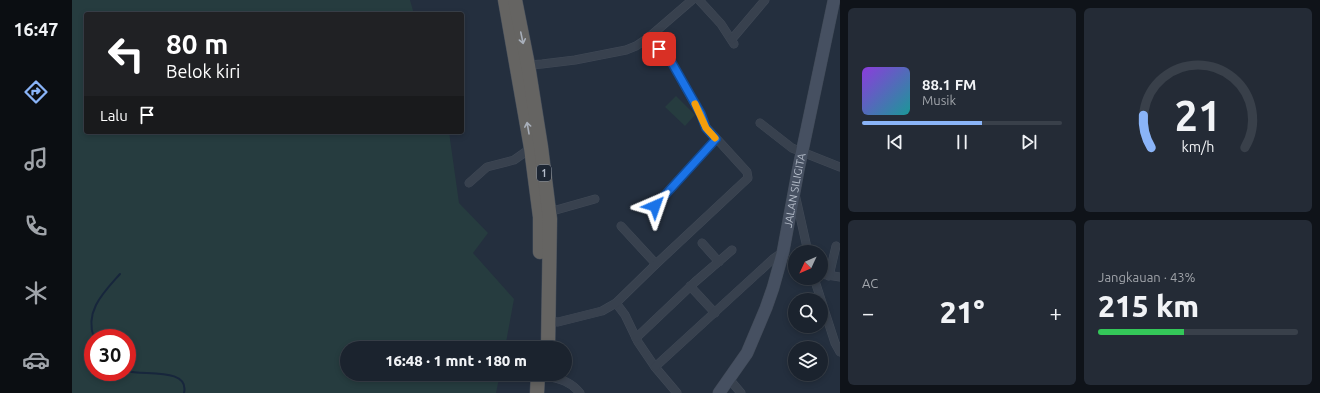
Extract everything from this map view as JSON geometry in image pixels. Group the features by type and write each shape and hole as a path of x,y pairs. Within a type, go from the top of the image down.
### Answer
{"highway":[{"name":"1","path":"505,0 531,148 540,216 541,313 539,341"},
{"name":"1","path":"515,0 528,64 541,146 549,212 548,341"},
{"path":"538,393 542,381"},
{"path":"545,381 547,393"}],"main road":[{"name":"JALAN SILIGITA","path":"719,393 730,380 747,353 766,308 783,252 834,0"}],"street":[{"path":"528,64 550,63 626,50 636,46 648,38 692,0"},
{"path":"699,0 721,24 733,42 765,0"},
{"path":"548,321 558,322 602,311 616,303 748,178 747,172 706,128 701,114 672,63 648,38"},
{"path":"760,123 792,148 803,151 840,167"},
{"path":"655,206 716,139"},
{"path":"470,183 487,167 514,160 531,148"},
{"path":"795,192 806,245"},
{"path":"549,212 595,199"},
{"path":"621,226 656,264"},
{"path":"702,243 719,262"},
{"path":"828,267 836,246"},
{"path":"636,338 690,286 732,250"},
{"path":"655,367 773,259 783,252"},
{"path":"828,275 840,277"},
{"path":"816,285 835,343 840,352"},
{"path":"690,286 715,313"},
{"path":"616,303 625,315 636,338 655,367 677,393"},
{"path":"730,380 741,393"},
{"path":"565,381 572,384 580,393"}],"green space":[{"path":"72,0 410,0 413,12 84,12 84,134 449,134 459,203 488,233 473,253 514,299 506,341 340,341 340,381 499,381 496,393 72,393"},
{"path":"676,96 695,115 685,126 665,107"}],"waterway":[{"path":"92,329 92,319 97,303 120,274"},
{"path":"136,372 164,374 180,379 184,385 184,393"}],"slow traffic":[{"path":"695,104 701,114 706,128 715,138"}],"route":[{"path":"655,206 716,139 706,128 701,114 672,63 659,49"}]}
